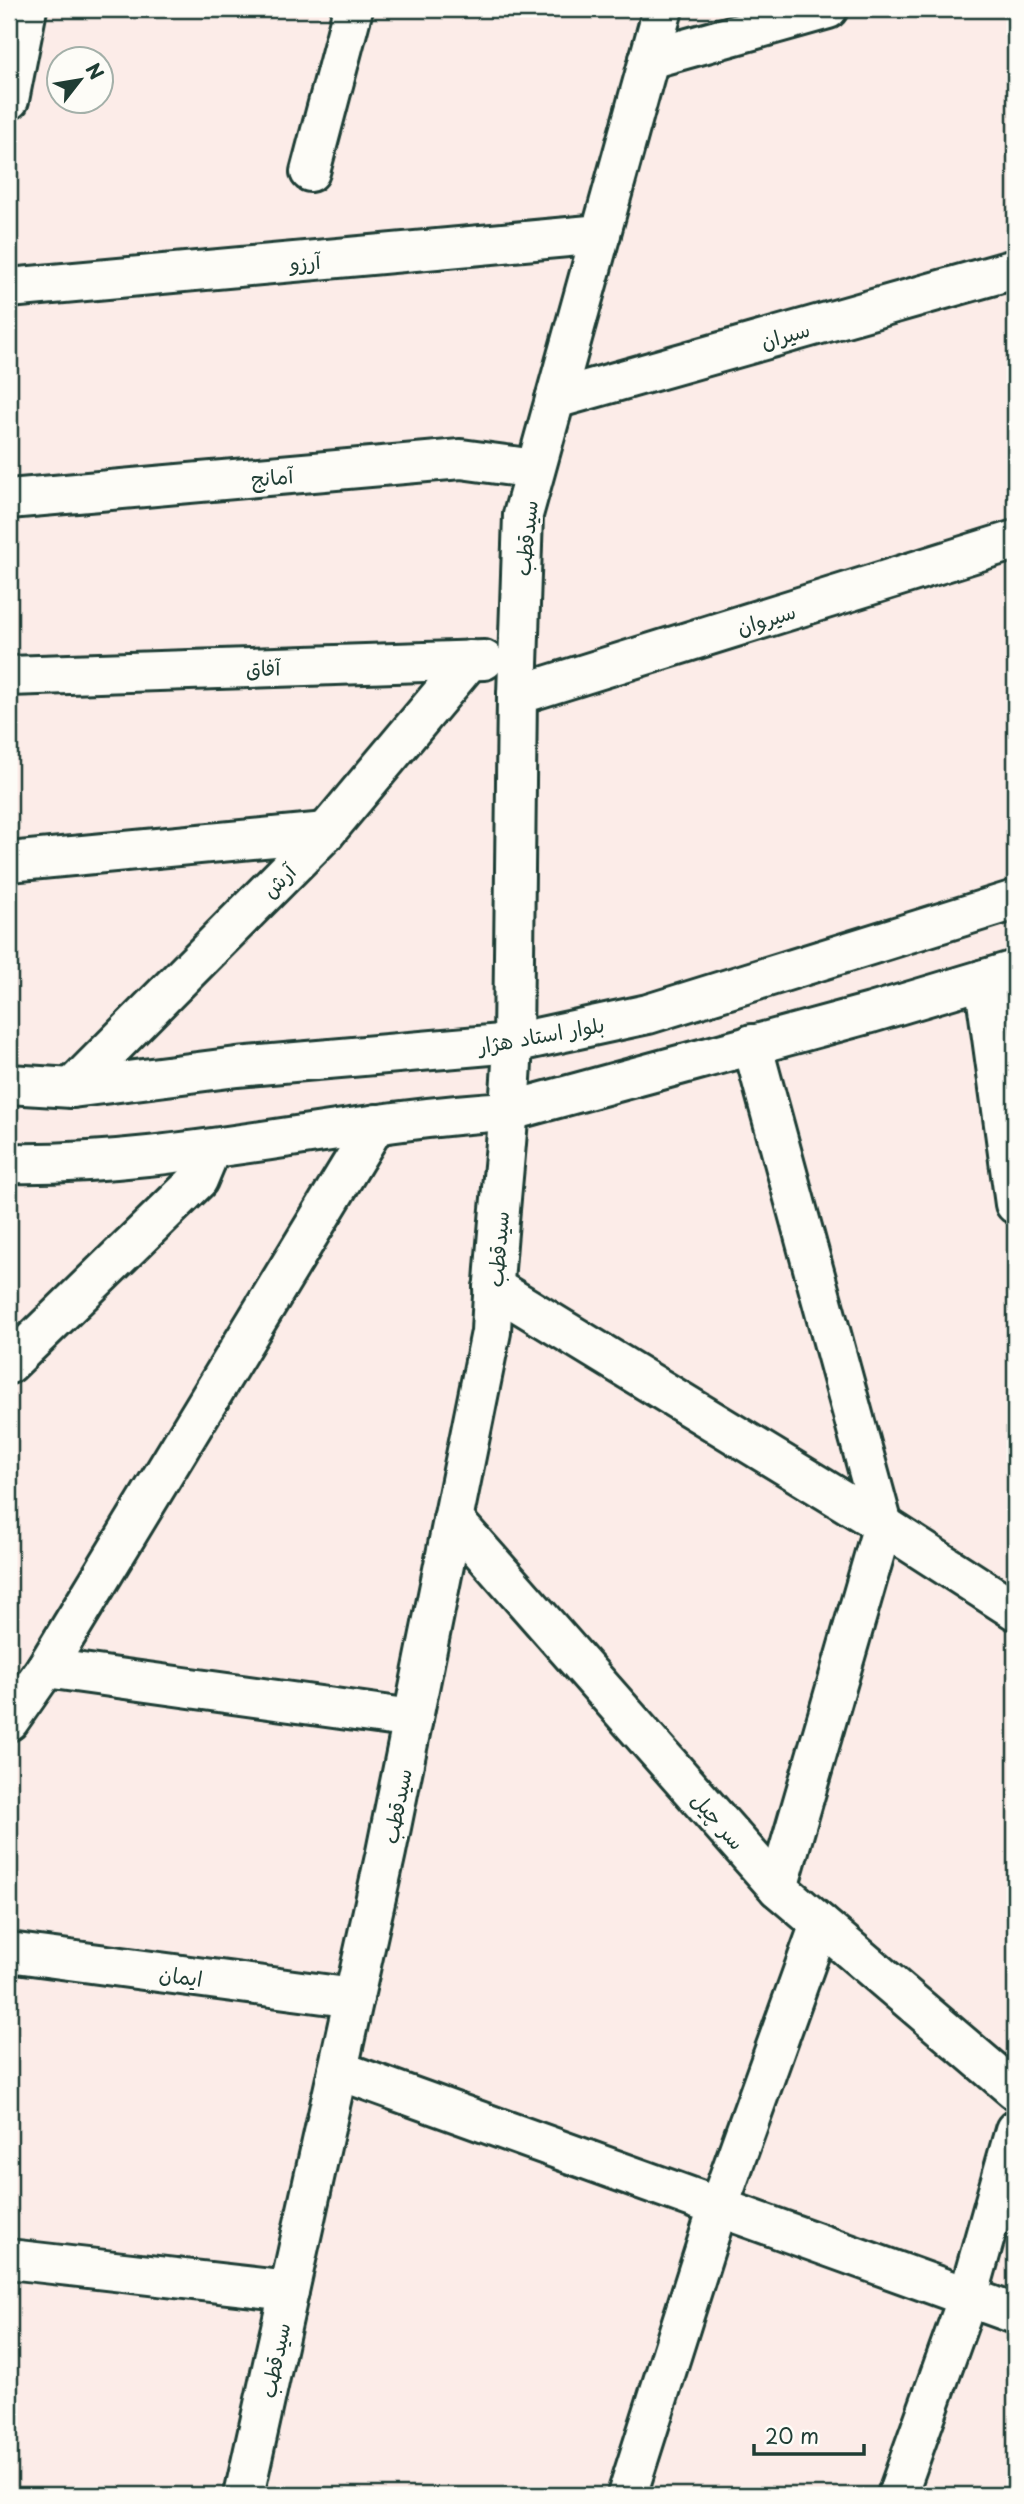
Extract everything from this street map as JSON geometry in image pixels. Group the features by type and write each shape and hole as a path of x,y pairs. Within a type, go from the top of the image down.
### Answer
{"street":[{"path":"9,100 27,9"},
{"path":"310,172 353,9"},
{"name":"سیدقطب","path":"244,2495 354,1998 491,1332 510,1111 513,1043 517,677 523,515 663,9"},
{"path":"649,59 828,9"},
{"name":"آرزو","path":"9,288 601,234"},
{"name":"سیران","path":"555,399 1015,269"},
{"name":"آمانج","path":"9,499 461,459 535,469"},
{"name":"سیروان","path":"517,677 1015,540"},
{"name":"آفاق","path":"9,676 470,660 517,677"},
{"name":"آرش","path":"72,1088 326,832 470,660"},
{"path":"9,862 326,832"},
{"name":"بلوار استاد هژار","path":"9,1083 72,1088 237,1067 513,1043 648,1014 1015,900"},
{"path":"9,1163 40,1164 211,1150 376,1124 510,1111 871,1013 1000,975 1015,1204"},
{"path":"752,1044 883,1525 778,1888"},
{"path":"9,1721 46,1668 376,1124"},
{"path":"9,1364 198,1180 211,1150"},
{"path":"493,1287 883,1525 1015,1609"},
{"name":"سر چیل","path":"453,1519 778,1888 1015,2090"},
{"path":"46,1668 413,1719"},
{"path":"627,2495 718,2208 820,1924"},
{"name":"ایمان","path":"9,1952 354,1998"},
{"path":"338,2070 1015,2314"},
{"path":"897,2495 968,2297 1015,2130"},
{"path":"9,2259 289,2291"}]}
